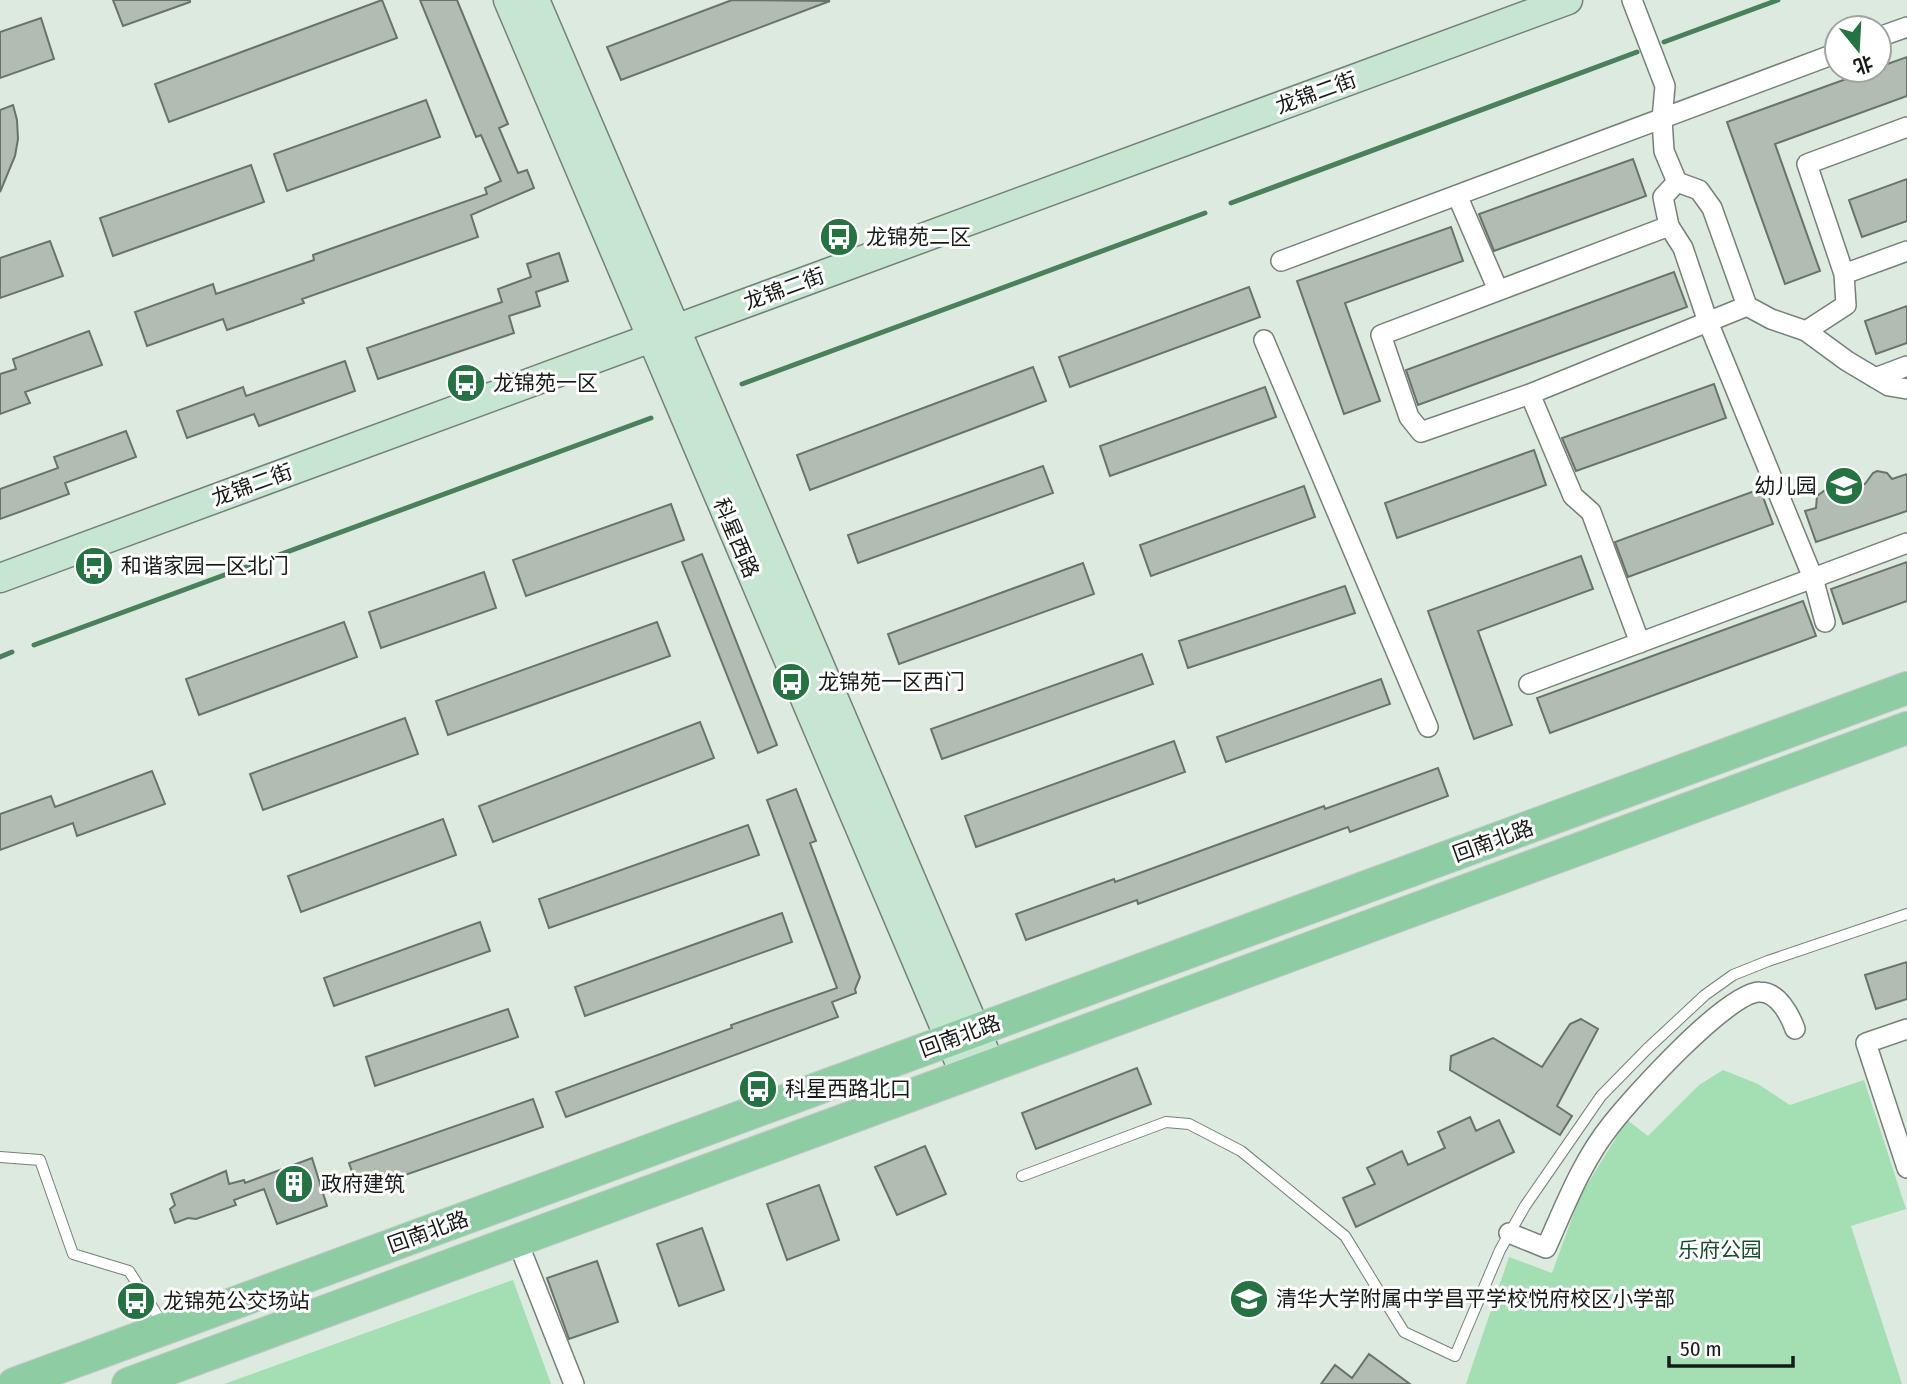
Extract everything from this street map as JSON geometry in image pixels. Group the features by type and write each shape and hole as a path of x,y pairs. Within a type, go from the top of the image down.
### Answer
{"main road":[{"name":"回南北路","path":"14,1384 1907,688"},
{"name":"回南北路","path":"128,1384 1907,728"}],"street":[{"name":"科星西路","path":"508,0 663,333 978,1070"},
{"name":"科星西路","path":"535,0 663,333"},
{"name":"龙锦二街","path":"0,578 1568,0"},
{"path":"1632,0 1665,86 1662,119 1664,150 1677,182 1699,190 1712,208 1747,306 1771,319 1806,331 1847,361 1889,386 1907,389"},
{"path":"1282,261 1823,58"},
{"path":"1806,331 1846,305 1844,274 1807,164 1907,127"},
{"path":"1677,182 1663,197 1669,226 1683,248 1707,322 1813,578 1825,622"},
{"path":"1457,195 1498,290"},
{"path":"1669,226 1381,335 1409,417 1421,432 1530,394 1747,306"},
{"path":"1844,274 1907,251"},
{"path":"1264,340 1428,727"},
{"path":"1875,378 1907,366"},
{"path":"1530,394 1573,496 1591,512 1640,643"},
{"path":"1529,684 1907,543"},
{"path":"1509,1233 1546,1248 1588,1160 1610,1126 1693,1035 1732,1005 1751,994 1768,994 1784,1007 1795,1029"},
{"path":"1907,1029 1866,1043 1907,1168"},
{"path":"517,1240 574,1384"}],"lane":[{"path":"1022,1176 1166,1122 1189,1124 1241,1151 1345,1236 1404,1332 1455,1356 1509,1233 1601,1096 1705,995 1733,975 1907,914"},
{"path":"0,1157 40,1160 73,1254 129,1271 165,1328"}],"green space":[{"name":"乐府公园","path":"1723,1070 1758,1084 1790,1105 1864,1080 1906,1209 1851,1226 1902,1384 1466,1384 1509,1257 1552,1273 1580,1196 1627,1120 1648,1136 1699,1085"},
{"path":"513,1280 551,1384 224,1384 482,1291"}],"building":[{"path":"113,0 190,0 190,2 123,26"},
{"path":"382,0 397,38 169,122 155,84"},
{"path":"420,0 457,0 508,124 499,128 518,173 527,170 534,188 471,215 478,237 302,299 304,303 227,330 223,319 147,346 135,312 213,284 216,294 314,260 313,255 487,194 485,188 501,181 481,135 476,137"},
{"path":"732,0 830,1 621,80 607,47"},
{"path":"41,18 54,59 0,78 0,32"},
{"path":"1907,57 1907,96 1775,144 1820,271 1785,284 1727,122 1832,84 1893,84 1893,62"},
{"path":"426,100 440,137 287,191 274,154"},
{"path":"13,105 18,139 15,156 0,192 0,110"},
{"path":"1633,159 1646,196 1494,251 1479,214"},
{"path":"251,165 264,202 113,256 100,218"},
{"path":"1907,179 1907,221 1862,237 1849,200"},
{"path":"1451,227 1463,261 1345,303 1380,401 1344,414 1297,281"},
{"path":"50,241 63,276 0,298 0,258"},
{"path":"559,253 568,281 536,292 540,306 509,316 514,333 378,379 367,348 502,302 498,289 531,277 527,264"},
{"path":"1674,272 1687,307 1418,405 1406,370"},
{"path":"1249,287 1260,317 1070,387 1059,357"},
{"path":"1907,306 1907,343 1876,354 1865,321"},
{"path":"89,331 102,365 25,392 30,403 0,414 0,374 16,369 13,359"},
{"path":"345,361 355,391 259,426 254,414 187,438 177,411 243,387 246,396"},
{"path":"1033,367 1046,401 810,490 797,455"},
{"path":"1714,384 1726,418 1576,471 1562,438"},
{"path":"1265,387 1276,417 1110,476 1100,446"},
{"path":"126,431 136,457 65,483 69,494 0,519 0,489 58,468 54,457"},
{"path":"1534,450 1546,485 1397,538 1385,503"},
{"path":"1043,466 1053,493 858,563 848,535"},
{"path":"1877,471 1887,473 1892,479 1907,474 1907,511 1816,542 1805,511 1816,508 1817,496 1825,490 1837,493 1851,482 1865,484"},
{"path":"1304,486 1315,517 1151,576 1140,545"},
{"path":"1760,489 1773,524 1628,577 1615,542"},
{"path":"671,504 684,540 526,596 513,560"},
{"path":"702,554 777,745 758,753 682,562"},
{"path":"1581,556 1593,589 1478,631 1512,725 1474,739 1428,611"},
{"path":"1907,562 1907,601 1843,624 1831,589"},
{"path":"1083,563 1094,594 899,664 888,634"},
{"path":"484,572 496,608 381,648 369,612"},
{"path":"1345,586 1355,613 1188,668 1179,641"},
{"path":"1803,601 1816,636 1550,733 1537,698"},
{"path":"344,622 357,657 199,715 186,679"},
{"path":"657,622 670,656 448,735 436,701"},
{"path":"1142,654 1153,684 942,759 931,729"},
{"path":"1381,679 1390,704 1226,762 1217,737"},
{"path":"405,718 418,754 263,810 250,774"},
{"path":"700,722 714,758 493,842 479,806"},
{"path":"1174,741 1185,772 976,847 965,816"},
{"path":"1438,768 1448,796 1350,832 1348,827 1138,904 1137,900 1026,940 1016,914 1114,879 1115,882 1324,806 1325,809"},
{"path":"152,771 165,804 77,836 73,823 0,850 0,814 51,796 55,807"},
{"path":"796,789 816,841 810,843 860,977 856,993 832,1002 838,1017 566,1117 556,1092 837,988 767,800"},
{"path":"443,819 456,855 301,912 288,876"},
{"path":"748,825 759,855 549,928 539,899"},
{"path":"782,913 792,942 585,1016 575,987"},
{"path":"480,922 490,951 334,1006 324,978"},
{"path":"1907,962 1907,999 1876,1009 1865,975"},
{"path":"508,1009 518,1037 375,1086 366,1057"},
{"path":"1581,1019 1598,1029 1557,1106 1572,1116 1560,1135 1450,1070 1451,1056 1493,1038 1542,1067 1570,1024"},
{"path":"1137,1068 1151,1104 1036,1149 1022,1113"},
{"path":"533,1099 543,1127 359,1191 349,1163"},
{"path":"1470,1117 1476,1131 1499,1120 1514,1152 1356,1227 1343,1198 1375,1184 1367,1168 1402,1151 1408,1165 1445,1148 1438,1132"},
{"path":"925,1146 946,1194 897,1215 875,1167"},
{"path":"312,1158 327,1206 277,1224 264,1189 234,1200 236,1205 196,1219 188,1218 175,1223 170,1209 175,1205 171,1194 226,1171 229,1184 244,1180 245,1183"},
{"path":"819,1185 839,1240 787,1260 767,1204"},
{"path":"702,1228 724,1290 679,1306 657,1244"},
{"path":"597,1261 618,1322 569,1339 547,1278"},
{"path":"1369,1354 1410,1384 1321,1384 1335,1365 1352,1378"}],"waterway":[{"path":"1664,42 1778,0"},
{"path":"1231,203 1637,52"},
{"path":"742,384 1205,213"},
{"path":"34,645 651,418"},
{"path":"0,657 12,652"}],"place":[{"name":"龙锦苑二区","path":"839,237"},
{"name":"龙锦苑一区","path":"466,383"},
{"name":"幼儿园","path":"1844,486"},
{"name":"和谐家园一区北门","path":"94,566"},
{"name":"龙锦苑一区西门","path":"791,682"},
{"name":"科星西路北口","path":"758,1089"},
{"name":"政府建筑","path":"294,1184"},
{"name":"清华大学附属中学昌平学校悦府校区小学部","path":"1249,1299"},
{"name":"龙锦苑公交场站","path":"136,1301"}]}
